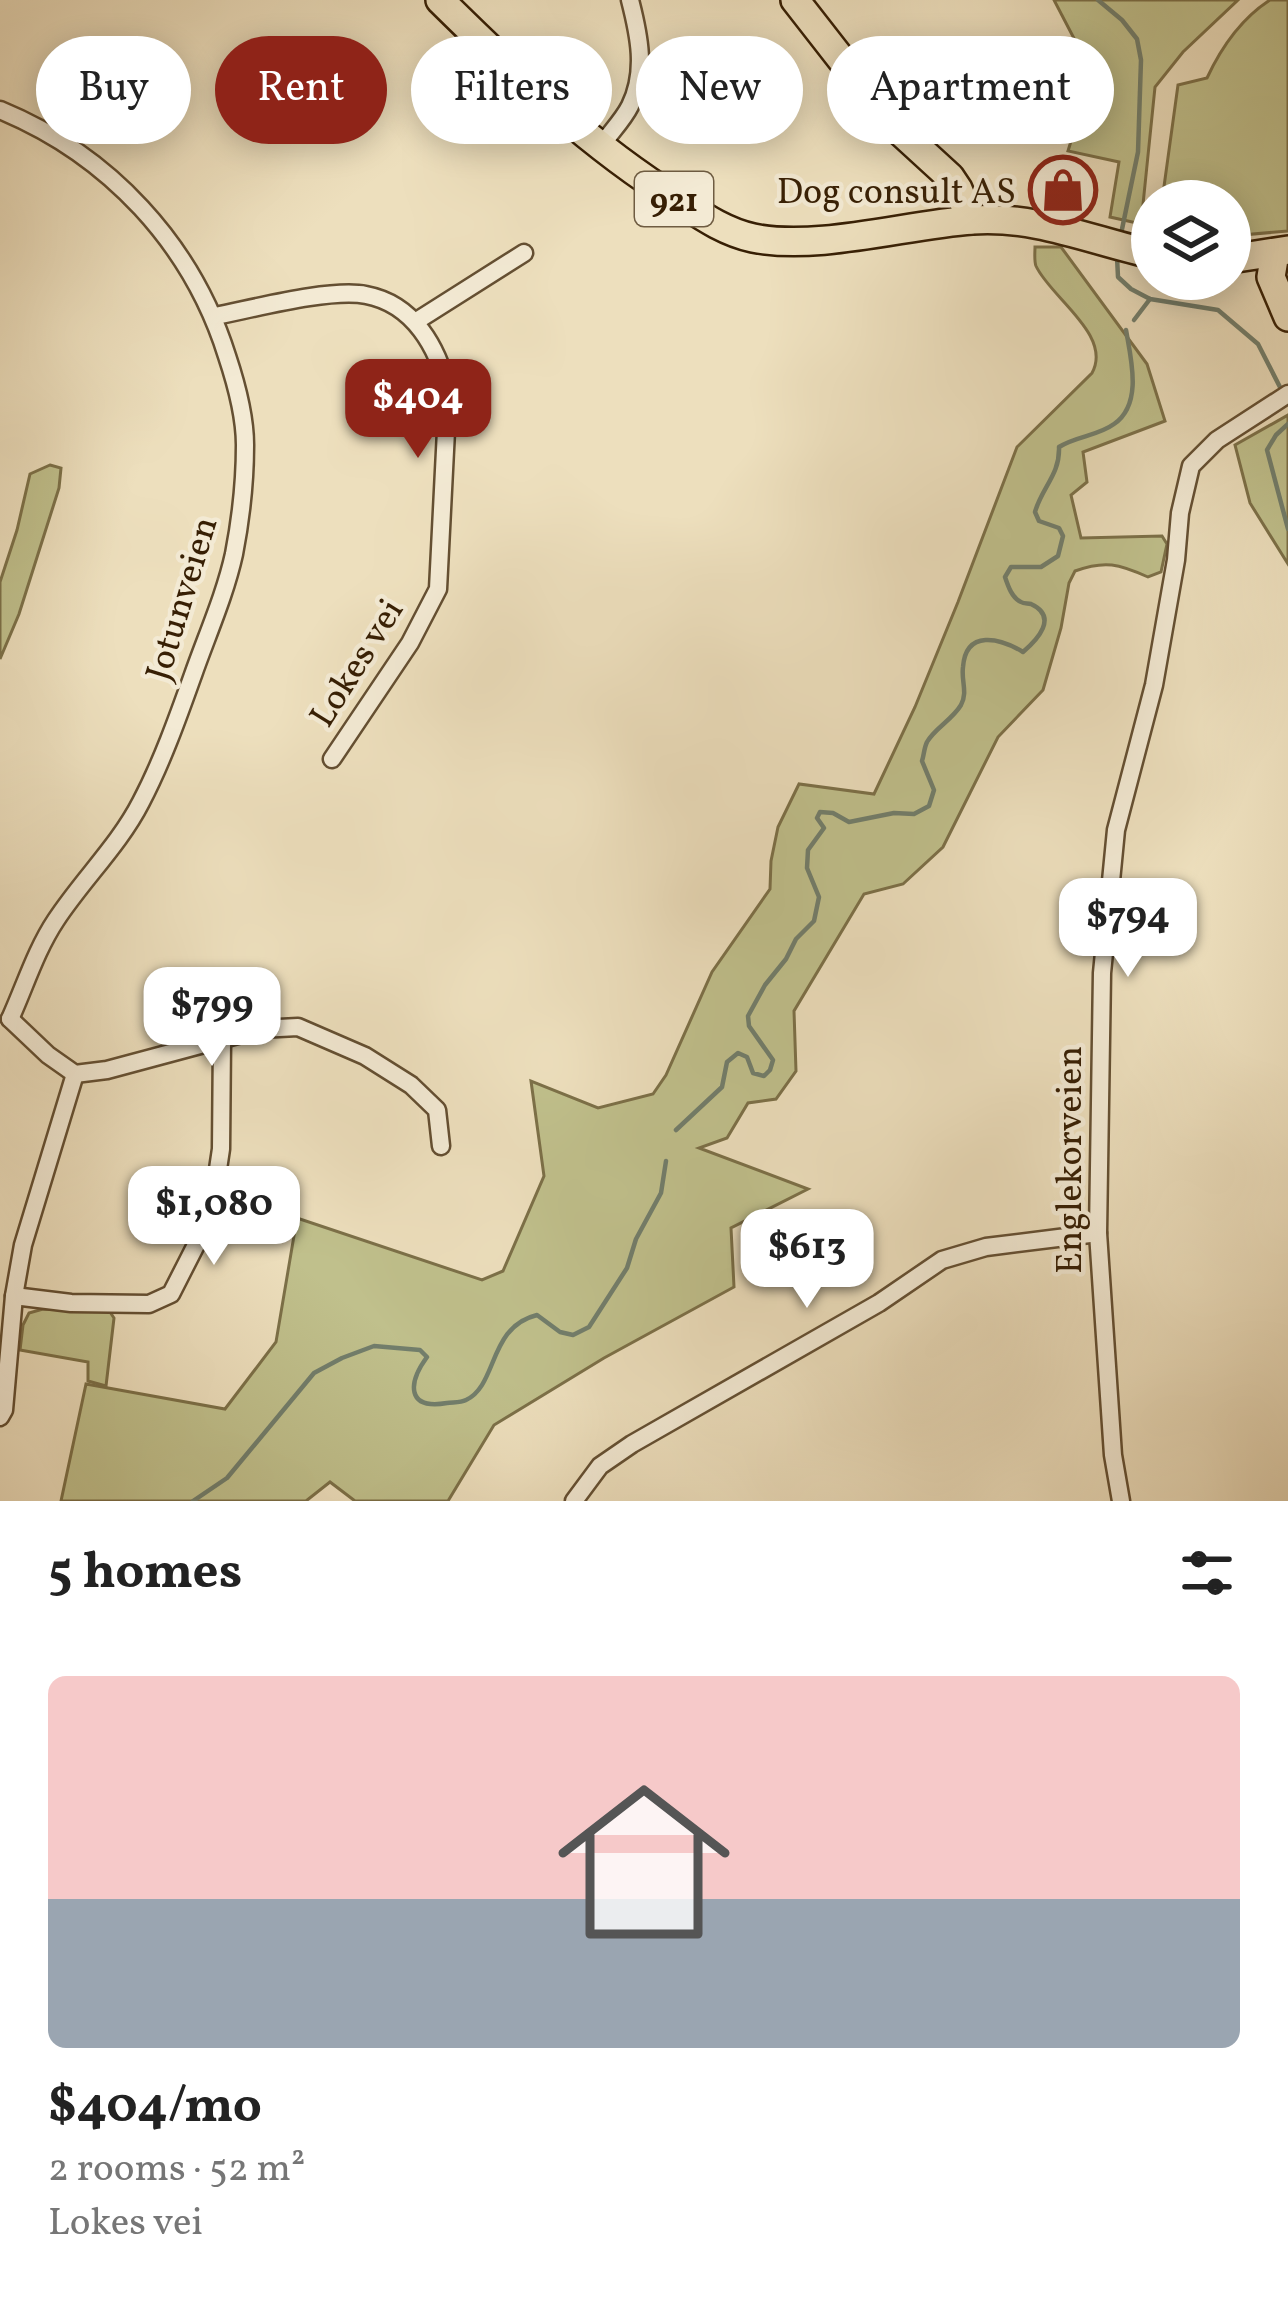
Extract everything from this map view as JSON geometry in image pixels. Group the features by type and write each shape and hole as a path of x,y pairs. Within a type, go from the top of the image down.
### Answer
{"main road":[{"name":"921","path":"440,0 565,118 651,184 724,228 759,239 805,240 971,220"},
{"path":"794,0 891,123 950,178 971,220 1030,223 1130,249"},
{"path":"1251,259 1284,258"},
{"path":"1284,258 1271,277 1288,317"}],"street":[{"path":"601,146 630,106 640,67 640,37 630,0"},
{"name":"Jotunveien","path":"0,110 32,123 88,160 141,204 184,261 214,316 234,378 245,440 233,558 185,697 142,800 108,854 45,936 5,1021"},
{"path":"214,316 280,303 365,295 392,305 415,322 524,253"},
{"name":"Lokes vei","path":"332,759 410,643 438,589 448,391 431,342 415,322"},
{"name":"Englekorveien","path":"1121,1501 1113,1455 1098,1233 1102,973 1116,830 1154,685 1191,466 1217,440 1283,397"},
{"path":"5,1021 75,1074 107,1070 260,1029 298,1027 334,1041 411,1085 437,1110 441,1146"},
{"path":"14,1296 71,1303 149,1304 171,1294 214,1196 220,1149 221,1039"},
{"path":"0,1417 26,1231 75,1074"},
{"path":"574,1501 600,1466 632,1444 879,1303 942,1261 986,1247 1098,1233"}],"green space":[{"path":"1054,0 1238,0 1183,52 1155,87 1145,180 1131,180 1131,222 1110,217 1119,162 1068,151 1070,144 1114,144 1114,36 1073,36"},
{"path":"1270,0 1288,0 1288,231 1251,234 1251,180 1165,180 1178,85 1207,78 1233,34"},
{"path":"1035,247 1061,247 1147,364 1165,421 1083,452 1087,482 1071,495 1081,538 1162,536 1167,544 1161,572 1148,577 1104,565 1075,571 1043,690 998,737 943,847 903,884 864,894 794,1011 796,1071 776,1099 748,1103 727,1138 699,1148 808,1189 731,1228 734,1287 494,1425 448,1501 355,1501 330,1482 306,1501 61,1501 86,1384 225,1409 276,1342 297,1218 482,1280 503,1271 544,1176 531,1081 598,1108 653,1094 712,972 770,889 778,827 799,784 874,794 915,707 1017,447 1092,373 1094,345 1043,278 1036,266"},
{"path":"1288,415 1288,564 1250,503 1235,445"},
{"path":"50,465 61,468 59,488 0,659 0,582 30,474"},
{"path":"43,1309 110,1312 114,1318 106,1386 88,1381 88,1362 20,1350 29,1313"}],"waterway":[{"path":"1098,0 1137,39 1141,60 1138,152 1121,234"},
{"path":"1117,257 1118,277 1150,299 1218,310 1258,344 1282,391"},
{"path":"1134,320 1149,300"},
{"path":"676,1130 722,1087 727,1062 738,1053 747,1057 753,1073 764,1076 770,1070 773,1060 749,1026 748,1016 796,939 814,921 819,897 807,868 808,850 824,828 817,818 820,812 849,822 914,814 929,806 934,790 922,761 925,747 961,705 963,667 970,647 986,640 1023,652 1043,628 1044,615 1015,598 1005,577 1011,567 1041,567 1058,556 1063,536 1059,528 1039,521 1035,512 1057,465 1059,447 1108,428 1129,405 1133,380 1126,330"},
{"path":"1288,424 1267,450 1288,529"},
{"path":"193,1501 227,1478 314,1373 342,1358 374,1346 420,1350 427,1357 414,1385 418,1398 434,1404 459,1402 476,1393 501,1343 521,1321 537,1315 560,1332 573,1335 589,1327 627,1268 636,1239 661,1193 666,1161"}],"place":[{"name":"Dog consult AS","path":"1063,190"}]}
